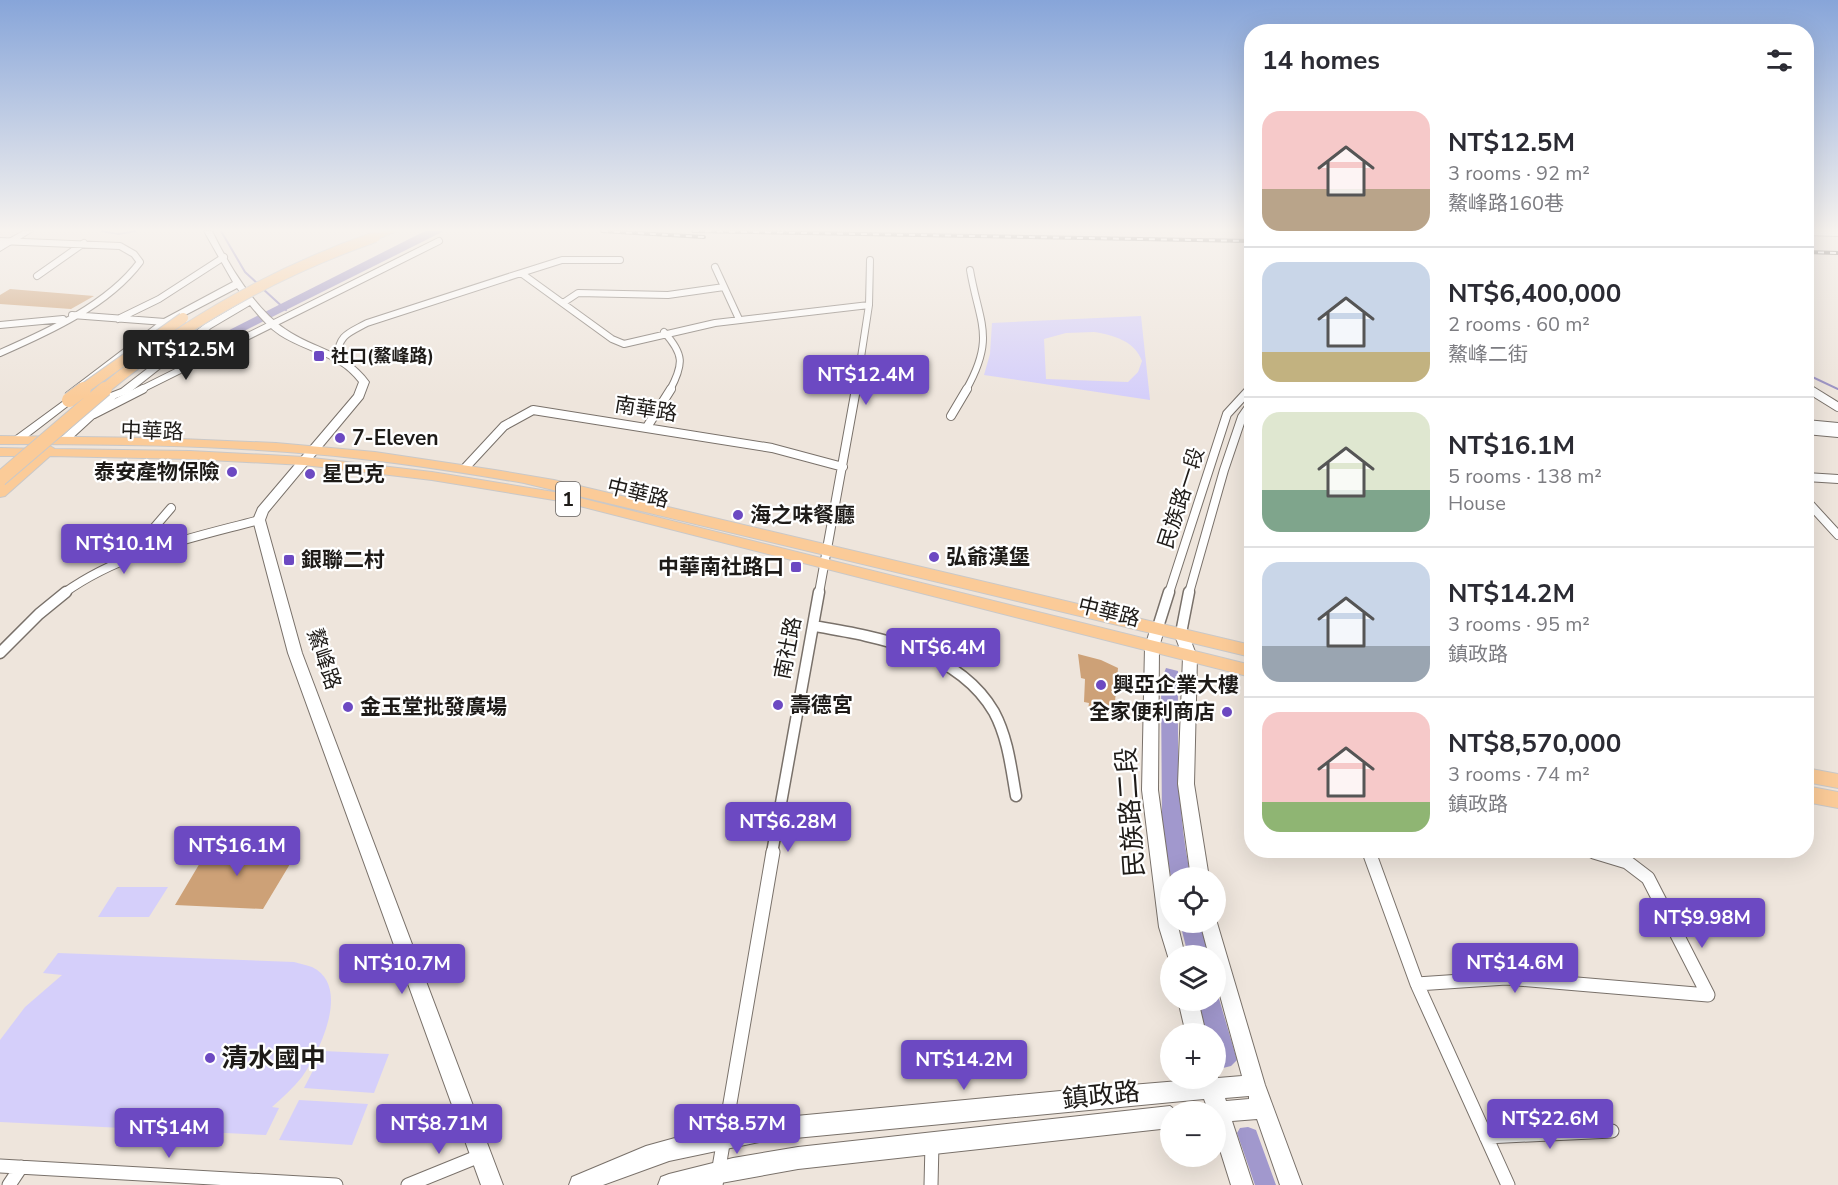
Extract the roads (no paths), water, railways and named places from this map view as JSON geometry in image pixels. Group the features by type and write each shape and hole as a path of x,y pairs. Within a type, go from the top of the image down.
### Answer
{"main road":[{"path":"68,401 160,333 195,311 243,286"},
{"path":"0,468 109,378 184,323 251,286"},
{"path":"0,479 115,382 185,328 259,286"},
{"path":"112,396 146,365 208,319 269,286"},
{"path":"0,450 17,440"},
{"name":"中華路","path":"17,440 190,443 315,450 465,468 554,484 827,556 1190,657 1244,669"},
{"path":"0,493 63,441"},
{"name":"中華路","path":"0,450 153,453 305,461 461,479 560,497 1158,627 1244,649"},
{"path":"1814,776 1838,781"},
{"path":"1814,796 1838,800"}],"street":[{"path":"0,353 20,345 69,317 116,286"},
{"path":"118,319 138,311 177,286"},
{"path":"17,440 68,401 73,390 165,322 233,286"},
{"path":"0,653 53,601 82,581 128,559 259,520 262,511 364,389 364,382 360,375 337,357 280,331 239,286"},
{"path":"89,416 268,318 339,286"},
{"path":"337,357 338,343 345,335 367,323 480,286"},
{"path":"539,286 624,344 664,332 738,317 869,305"},
{"name":"南社路","path":"718,1177 723,1137 843,467 869,305 869,286"},
{"path":"951,416 975,376 984,338 982,316 975,303 972,286"},
{"path":"562,303 578,293 668,295 724,287 738,317"},
{"path":"63,441 112,396 125,391 208,326 252,300"},
{"path":"0,325 69,317 165,322"},
{"path":"647,427 667,397 681,364 678,350 664,332"},
{"path":"1814,392 1838,407"},
{"name":"民族路一段","path":"1158,627 1227,414 1244,396"},
{"name":"南華路","path":"465,468 510,420 521,412 533,410 772,448 843,467"},
{"name":"民族路一段","path":"1181,633 1186,602 1207,524 1244,414"},
{"path":"1814,425 1838,427"},
{"path":"1814,431 1838,433"},
{"path":"1814,478 1838,479"},
{"path":"128,559 171,508"},
{"path":"1814,509 1838,535"},
{"name":"鰲峰路","path":"259,520 294,653 492,1185"},
{"path":"814,626 872,636 927,653 969,679 990,707 1006,741 1016,796"},
{"name":"民族路二段","path":"1158,627 1152,646 1150,790 1168,927 1173,945"},
{"path":"1181,633 1190,657 1186,784 1198,867"},
{"path":"1371,858 1417,984 1508,1185"},
{"path":"1417,984 1506,978 1708,994 1648,878 1639,867 1618,858"},
{"path":"1212,933 1255,1085 1291,1185"},
{"name":"鎮政路","path":"1226,1084 1255,1085"},
{"name":"鎮政路","path":"580,1185 640,1158 723,1137 764,1130 1167,1089"},
{"path":"1226,1111 1263,1108"},
{"name":"鎮政路","path":"669,1185 850,1151 1160,1118"},
{"path":"1486,1137 1612,1131"},
{"path":"1226,1140 1242,1185"},
{"path":"931,1185 932,1144"},
{"path":"408,1185 482,1155"},
{"path":"0,1166 336,1185"},
{"path":"9,1185 21,1167"}],"waterway":[{"path":"263,289 286,310"},
{"path":"1814,378 1838,389"}],"place":[{"name":"社口(鰲峰路)","path":"319,356"},
{"name":"7-Eleven","path":"340,438"},
{"name":"泰安產物保險","path":"232,472"},
{"name":"星巴克","path":"310,474"},
{"name":"海之味餐廳","path":"738,515"},
{"name":"弘爺漢堡","path":"934,557"},
{"name":"銀聯二村","path":"289,560"},
{"name":"中華南社路口","path":"796,567"},
{"name":"興亞企業大樓","path":"1101,685"},
{"name":"壽德宮","path":"778,705"},
{"name":"金玉堂批發廣場","path":"348,707"},
{"name":"全家便利商店","path":"1227,712"},
{"name":"清水國中","path":"210,1058"}]}
